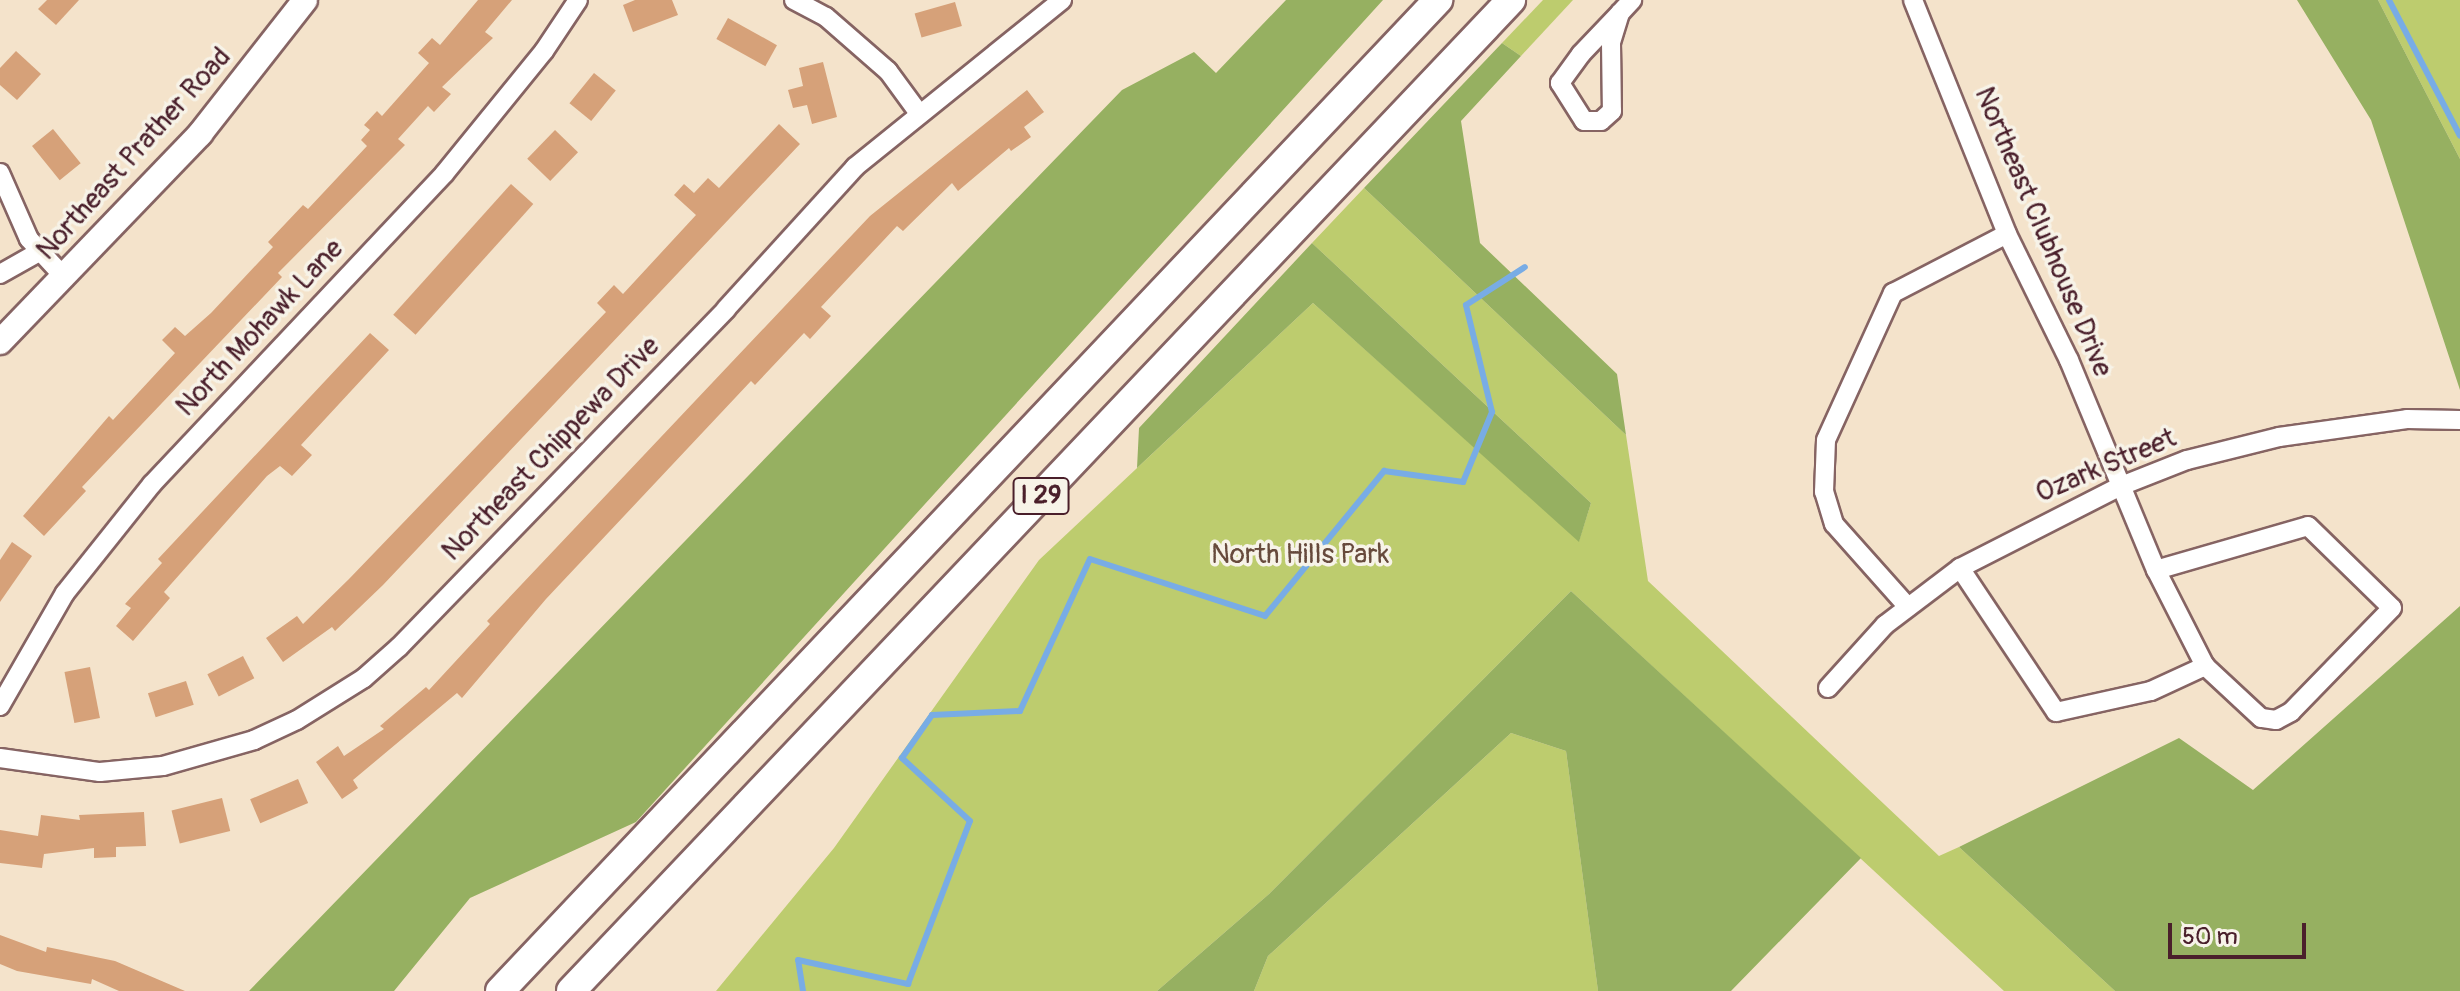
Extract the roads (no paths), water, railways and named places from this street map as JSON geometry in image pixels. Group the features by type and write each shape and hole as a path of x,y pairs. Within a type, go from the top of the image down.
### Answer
{"highway":[{"name":"I 29","path":"500,991 1438,0"},
{"name":"I 29","path":"571,991 1511,0"}],"main road":[{"name":"Northeast Prather Road","path":"0,342 65,278 200,134 305,0"}],"street":[{"name":"North Mohawk Lane","path":"0,706 65,593 152,484 444,174 544,51 578,0"},
{"path":"794,0 826,17 888,71 918,112"},
{"name":"Northeast Chippewa Drive","path":"0,758 100,772 178,762 268,734 364,678 399,647 726,309 796,226 918,112 1062,0"},
{"name":"Northeast Clubhouse Drive","path":"1913,0 2007,234 2069,360 2156,570 2205,666"},
{"path":"1626,6 1611,43 1612,111 1601,121 1584,121 1560,83 1626,6"},
{"path":"0,173 39,252 65,278"},
{"path":"1908,607 1834,524 1824,492 1826,440 1893,293 2007,234"},
{"path":"0,274 39,252"},
{"name":"Ozark Street","path":"1828,688 1908,607 1960,568 2121,486 2187,460 2279,437 2407,419 2460,420"},
{"path":"1960,568 2056,712 2151,691 2205,666 2261,718 2276,720 2291,712 2392,608 2308,526 2156,570"}],"waterway":[{"path":"2389,0 2460,136"},
{"path":"803,991 798,960 908,984 970,821 902,758 932,715 1020,711 1090,559 1265,616 1384,471 1463,482 1492,412 1466,305 1525,267"}],"park label":[{"name":"North Hills Park","path":"1300,555"}]}
